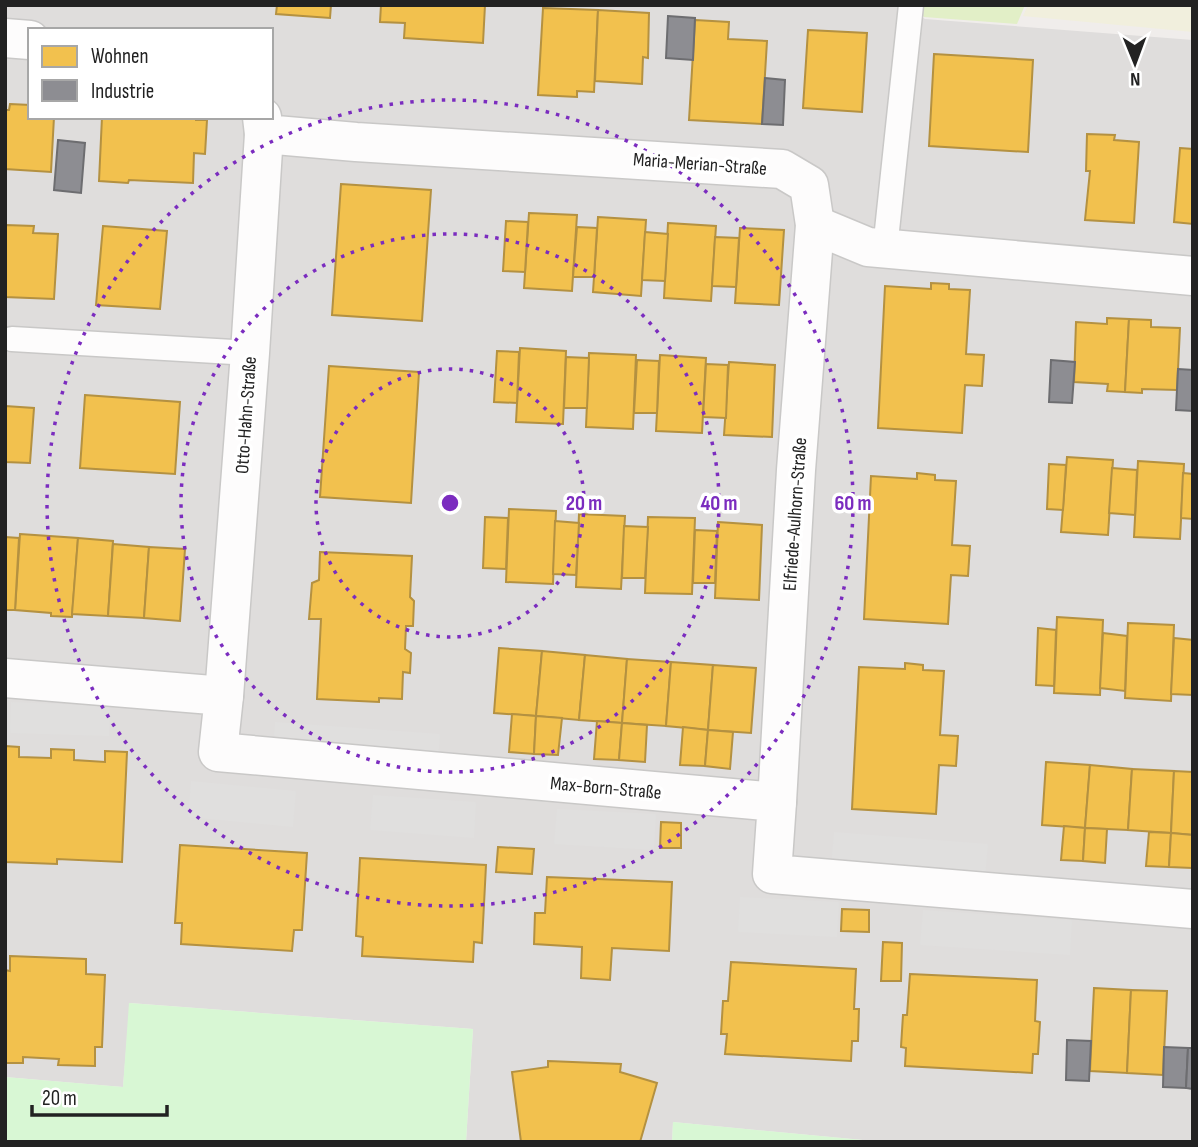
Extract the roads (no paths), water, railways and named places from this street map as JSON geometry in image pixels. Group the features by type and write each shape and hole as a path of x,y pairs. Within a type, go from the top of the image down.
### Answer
{"street":[{"path":"5,38 28,40"},
{"name":"Maria-Merian-Straße","path":"263,125 356,142 782,169 809,185 815,225"},
{"name":"Otto-Hahn-Straße","path":"223,696 250,353 263,125"},
{"path":"815,225 868,247 1193,276"},
{"name":"Elfriede-Aulhorn-Straße","path":"777,803 796,470 815,225"},
{"path":"5,678 223,696"},
{"name":"Max-Born-Straße","path":"223,696 218,752 777,803"},
{"path":"777,803 772,874 1193,909"}],"lane":[{"path":"885,249 911,5"},
{"path":"12,339 250,353"}]}
